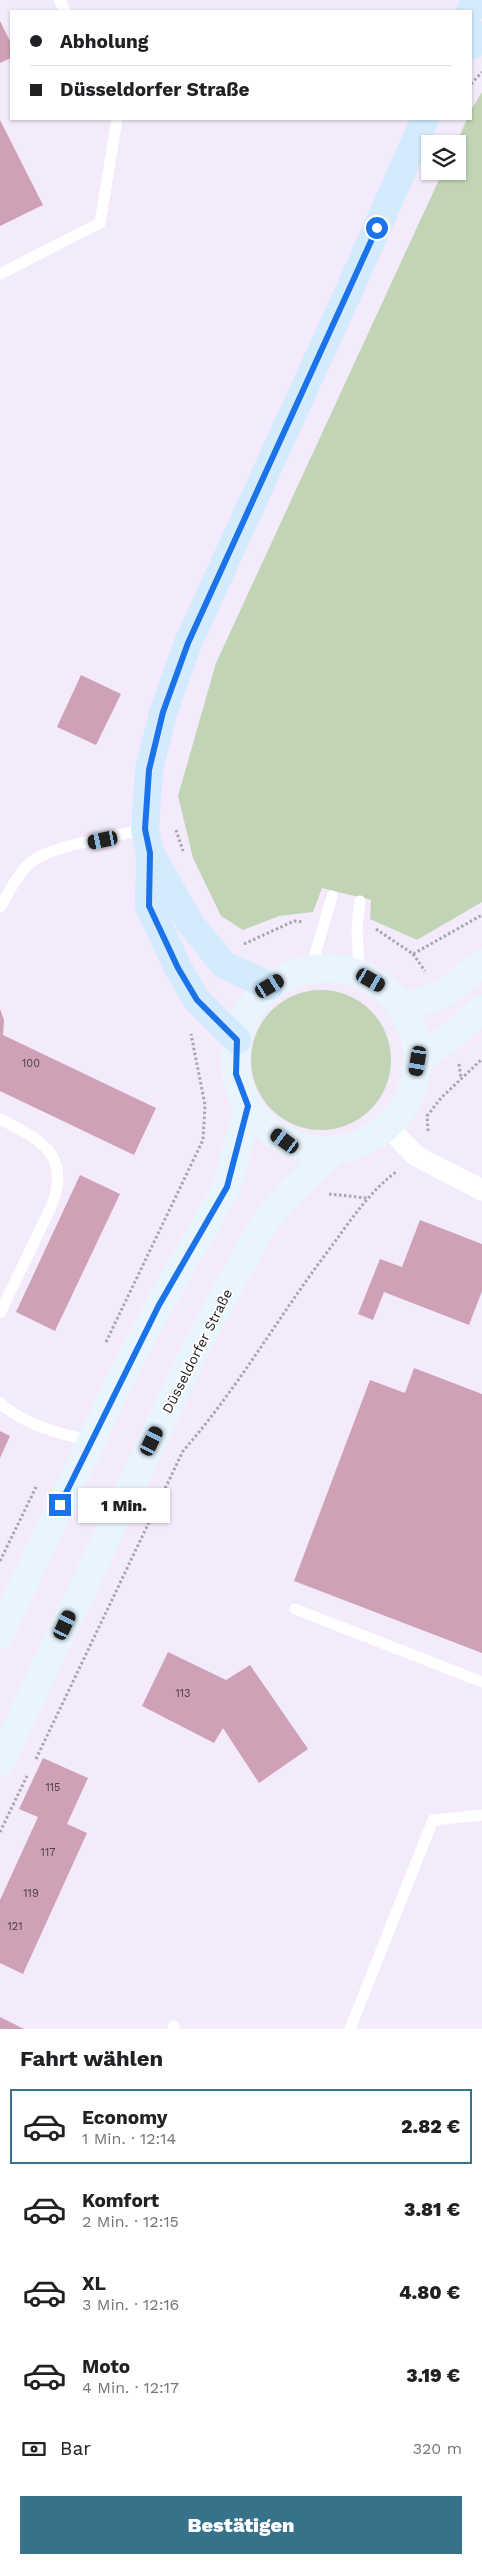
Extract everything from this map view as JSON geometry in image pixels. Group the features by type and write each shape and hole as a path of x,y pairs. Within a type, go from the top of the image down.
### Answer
{"main road":[{"path":"472,45 482,35"},
{"path":"237,1040 197,1000 178,968 149,906 147,841 149,770 163,712 188,643 353,282 425,120"},
{"path":"147,841 190,923 224,965 270,986"},
{"path":"402,1007 442,995 482,963"},
{"path":"336,967 359,973 383,987 402,1007 414,1033 418,1061 414,1086 404,1108 388,1127 372,1138 354,1146 335,1150 310,1149 285,1141 264,1126 248,1106 236,1074 237,1040 243,1020 254,1002 270,986 289,974 311,968 336,967"},
{"path":"418,1061 455,1034 482,1009"},
{"path":"0,1634 92,1440 159,1305 227,1187 248,1106"},
{"name":"Düsseldorfer Straße","path":"0,1763 190,1362 230,1284 265,1222 291,1191 335,1150"}],"street":[{"path":"388,1127 416,1156 482,1190"}],"lane":[{"path":"0,274 100,223 117,120"},
{"path":"0,907 21,873 30,862 41,856 147,841"},
{"path":"311,968 332,896"},
{"path":"359,973 357,927 360,900"},
{"path":"0,1119 35,1139 52,1155 59,1172 58,1191 0,1313"},
{"path":"0,1403 8,1410 61,1435 92,1440"},
{"path":"295,1609 482,1682"},
{"path":"350,2029 433,1820 482,1815"}],"path":[{"path":"472,83 482,72"},
{"path":"175,820 185,855"},
{"path":"104,1346 203,1140 205,1105 189,1026"},
{"path":"33,1765 182,1451 223,1403 315,1268 367,1198 385,1180 416,1156 428,1137 428,1116 441,1098 482,1059"},
{"path":"0,1561 39,1480"},
{"path":"0,1832 29,1773"}],"green space":[{"path":"482,92 482,902 417,940 370,919 371,900 322,888 313,912 279,916 243,930 221,916 193,858 178,796 216,663 439,180 466,180 466,135 460,135 467,120 472,120 472,108"},
{"path":"321,990 335,991 348,995 370,1011 386,1033 390,1046 390,1074 386,1087 370,1109 348,1125 335,1129 321,1130 307,1129 294,1125 272,1109 256,1087 252,1074 251,1060 252,1046 256,1033 272,1011 294,995 307,991"}],"building":[{"path":"0,21 10,41 10,58 0,63"},
{"path":"0,120 43,205 0,226"},
{"path":"81,675 121,694 96,745 57,727"},
{"path":"0,1009 4,1020 3,1035 156,1108 134,1155 0,1091"},
{"path":"80,1175 120,1194 55,1331 16,1312"},
{"path":"420,1220 482,1244 482,1291 469,1325 384,1292 373,1320 358,1314 380,1259 402,1267"},
{"path":"414,1368 482,1394 482,1653 294,1581 370,1380 405,1393"},
{"path":"0,1431 10,1436 0,1458"},
{"path":"168,1652 226,1680 250,1665 308,1749 259,1783 223,1728 214,1743 142,1706"},
{"path":"43,1758 88,1778 67,1824 87,1833 23,1974 0,1963 0,1900 38,1817 19,1809"},
{"path":"0,2017 24,2029 0,2029"}],"route":[{"path":"60,1505 159,1305 227,1187 248,1106 240,1090 236,1074 237,1040 197,1000 178,968 149,906 150,853 145,829 146,798 149,770 163,712 188,643 377,228"}]}
